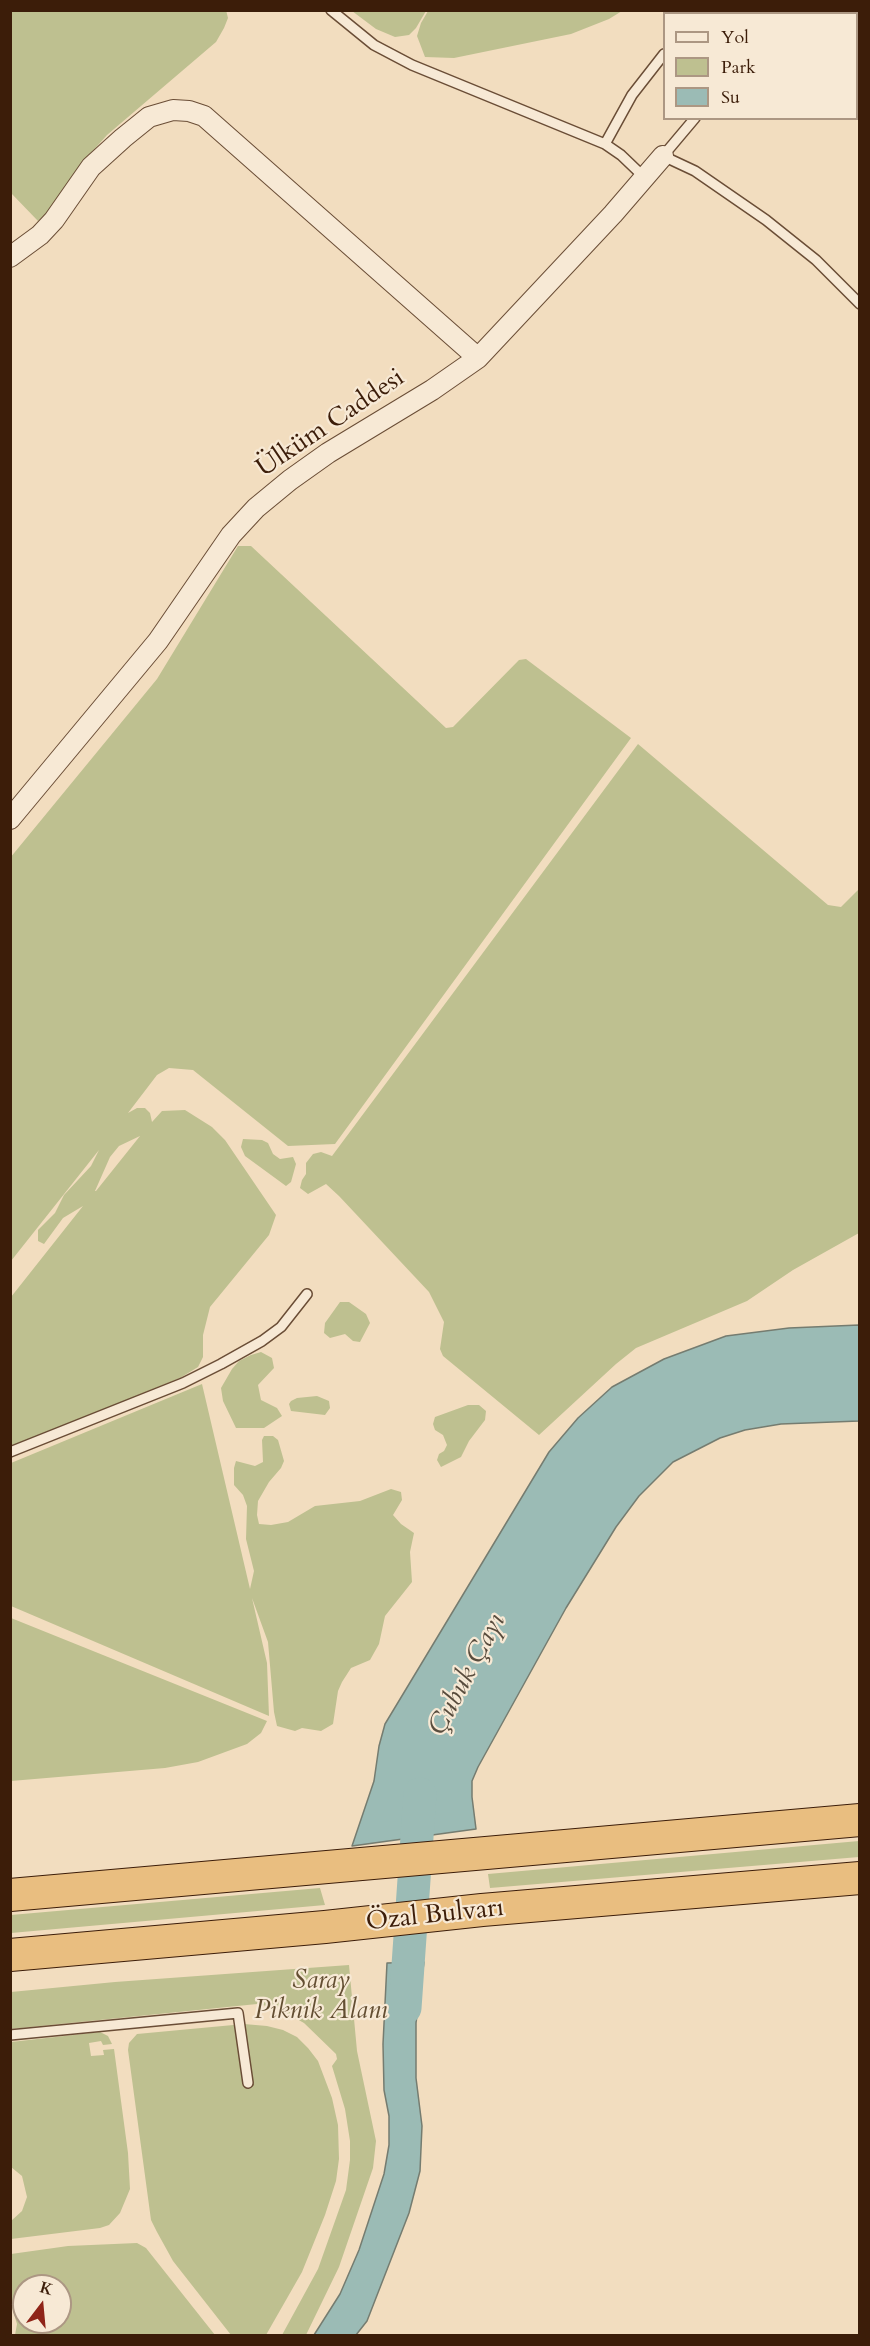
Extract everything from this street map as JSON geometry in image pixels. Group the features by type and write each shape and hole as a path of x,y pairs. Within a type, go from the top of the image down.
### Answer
{"highway":[{"path":"10,1895 860,1820"},
{"name":"Özal Bulvarı","path":"10,1955 326,1927 482,1910 860,1878"}],"street":[{"path":"10,256 40,235 54,220 91,167 123,138 149,117 173,111 189,111 204,116 478,358"},
{"name":"Ülküm Caddesi","path":"10,819 152,649 231,535 256,508 328,453 432,390 478,358 663,156"}],"lane":[{"path":"331,10 374,45 412,65 605,144 621,155 645,178"},
{"path":"605,144 632,95 663,55"},
{"path":"693,120 663,156 695,171 766,220 816,260 860,304"},
{"path":"10,1452 183,1383 221,1364 262,1341 281,1327 307,1294"},
{"path":"10,2035 238,2013 248,2083"}],"green space":[{"path":"226,10 228,18 216,42 107,135 83,162 48,212 38,221 11,193 10,11"},
{"path":"352,11 426,11 409,35 395,37 376,29"},
{"path":"428,11 622,11 609,19 571,34 454,58 425,57 417,36"},
{"path":"238,546 251,546 446,728 453,727 519,660 526,659 631,738 335,1144 288,1146 193,1070 169,1068 157,1075 128,1113 137,1108 145,1108 150,1113 152,1122 162,1111 185,1110 212,1127 225,1140 276,1215 269,1235 210,1307 203,1335 203,1357 198,1367 180,1378 11,1447 11,1297 83,1206 63,1218 44,1244 38,1241 38,1230 55,1213 64,1195 91,1166 99,1150 11,1261 10,858 157,679","holes":["140,1136 96,1191 110,1157 119,1146"]},
{"path":"638,744 828,905 841,907 859,889 859,1233 793,1270 747,1301 636,1348 539,1435 443,1356 440,1349 444,1322 429,1292 339,1196 326,1184 308,1194 300,1188 306,1174 306,1163 313,1154 321,1152 332,1156"},
{"path":"243,1139 262,1140 268,1143 273,1154 280,1159 293,1157 296,1164 291,1182 286,1186 245,1156 241,1147"},
{"path":"340,1302 349,1302 366,1314 370,1323 360,1342 353,1341 345,1334 330,1338 324,1333 325,1323"},
{"path":"261,1352 272,1358 274,1368 258,1385 261,1400 277,1408 282,1416 264,1428 236,1428 223,1401 221,1388 239,1361"},
{"path":"202,1384 250,1589 254,1571 246,1539 247,1506 243,1495 234,1485 234,1468 236,1461 255,1466 263,1462 262,1440 264,1436 273,1436 278,1440 284,1461 258,1501 259,1524 271,1525 288,1522 315,1506 360,1501 391,1489 401,1492 402,1500 393,1515 414,1533 410,1552 412,1582 385,1616 379,1644 370,1660 351,1668 342,1682 338,1691 333,1724 321,1731 302,1728 295,1731 277,1726 268,1642 252,1598 267,1663 269,1716 11,1606 11,1463"},
{"path":"317,1396 329,1401 330,1408 325,1415 291,1411 289,1404 291,1401 297,1398"},
{"path":"468,1405 479,1405 486,1411 485,1420 469,1441 461,1457 441,1467 437,1460 447,1445 443,1435 435,1430 433,1424 435,1417"},
{"path":"11,1618 267,1721 261,1733 247,1744 198,1762 165,1768 11,1781"},
{"path":"859,1841 859,1857 490,1888 488,1874"},
{"path":"320,1888 325,1905 11,1933 11,1915"},
{"name":"Saray Piknik Alanı","path":"349,1965 357,2051 376,2141 373,2168 339,2267 306,2335 282,2335 318,2269 346,2190 350,2141 345,2109 332,2066 337,2059 336,2054 304,2023 277,2008 257,2004 11,2029 11,1992"},
{"path":"244,2024 283,2030 297,2037 308,2048 318,2061 332,2098 338,2125 339,2159 336,2181 325,2215 302,2272 266,2335 231,2335 173,2261 151,2220 128,2050 129,2043 137,2034"},
{"path":"100,2032 108,2036 112,2044 103,2045 101,2041 89,2043 91,2056 104,2055 103,2050 114,2049 128,2153 130,2189 120,2213 109,2225 100,2228 11,2239 11,2221 22,2211 27,2197 22,2176 11,2167 11,2042"},
{"path":"137,2243 146,2248 215,2335 15,2335 72,2334 72,2274 12,2274 12,2307 11,2254 68,2246"}],"water":[{"path":"859,1325 859,1421 781,1424 745,1430 720,1438 673,1462 639,1496 616,1527 566,1608 478,1767 472,1781 476,1829 352,1846 374,1781 385,1724 549,1452 578,1418 612,1387 664,1359 726,1336 789,1328"},
{"path":"424,1962 416,2023 416,2078 422,2126 420,2171 409,2213 367,2321 356,2335 314,2335 340,2294 359,2250 384,2174 389,2145 383,2044 387,1963"}],"waterway":[{"name":"Çubuk Çayı","path":"405,2008 420,1794"}]}
